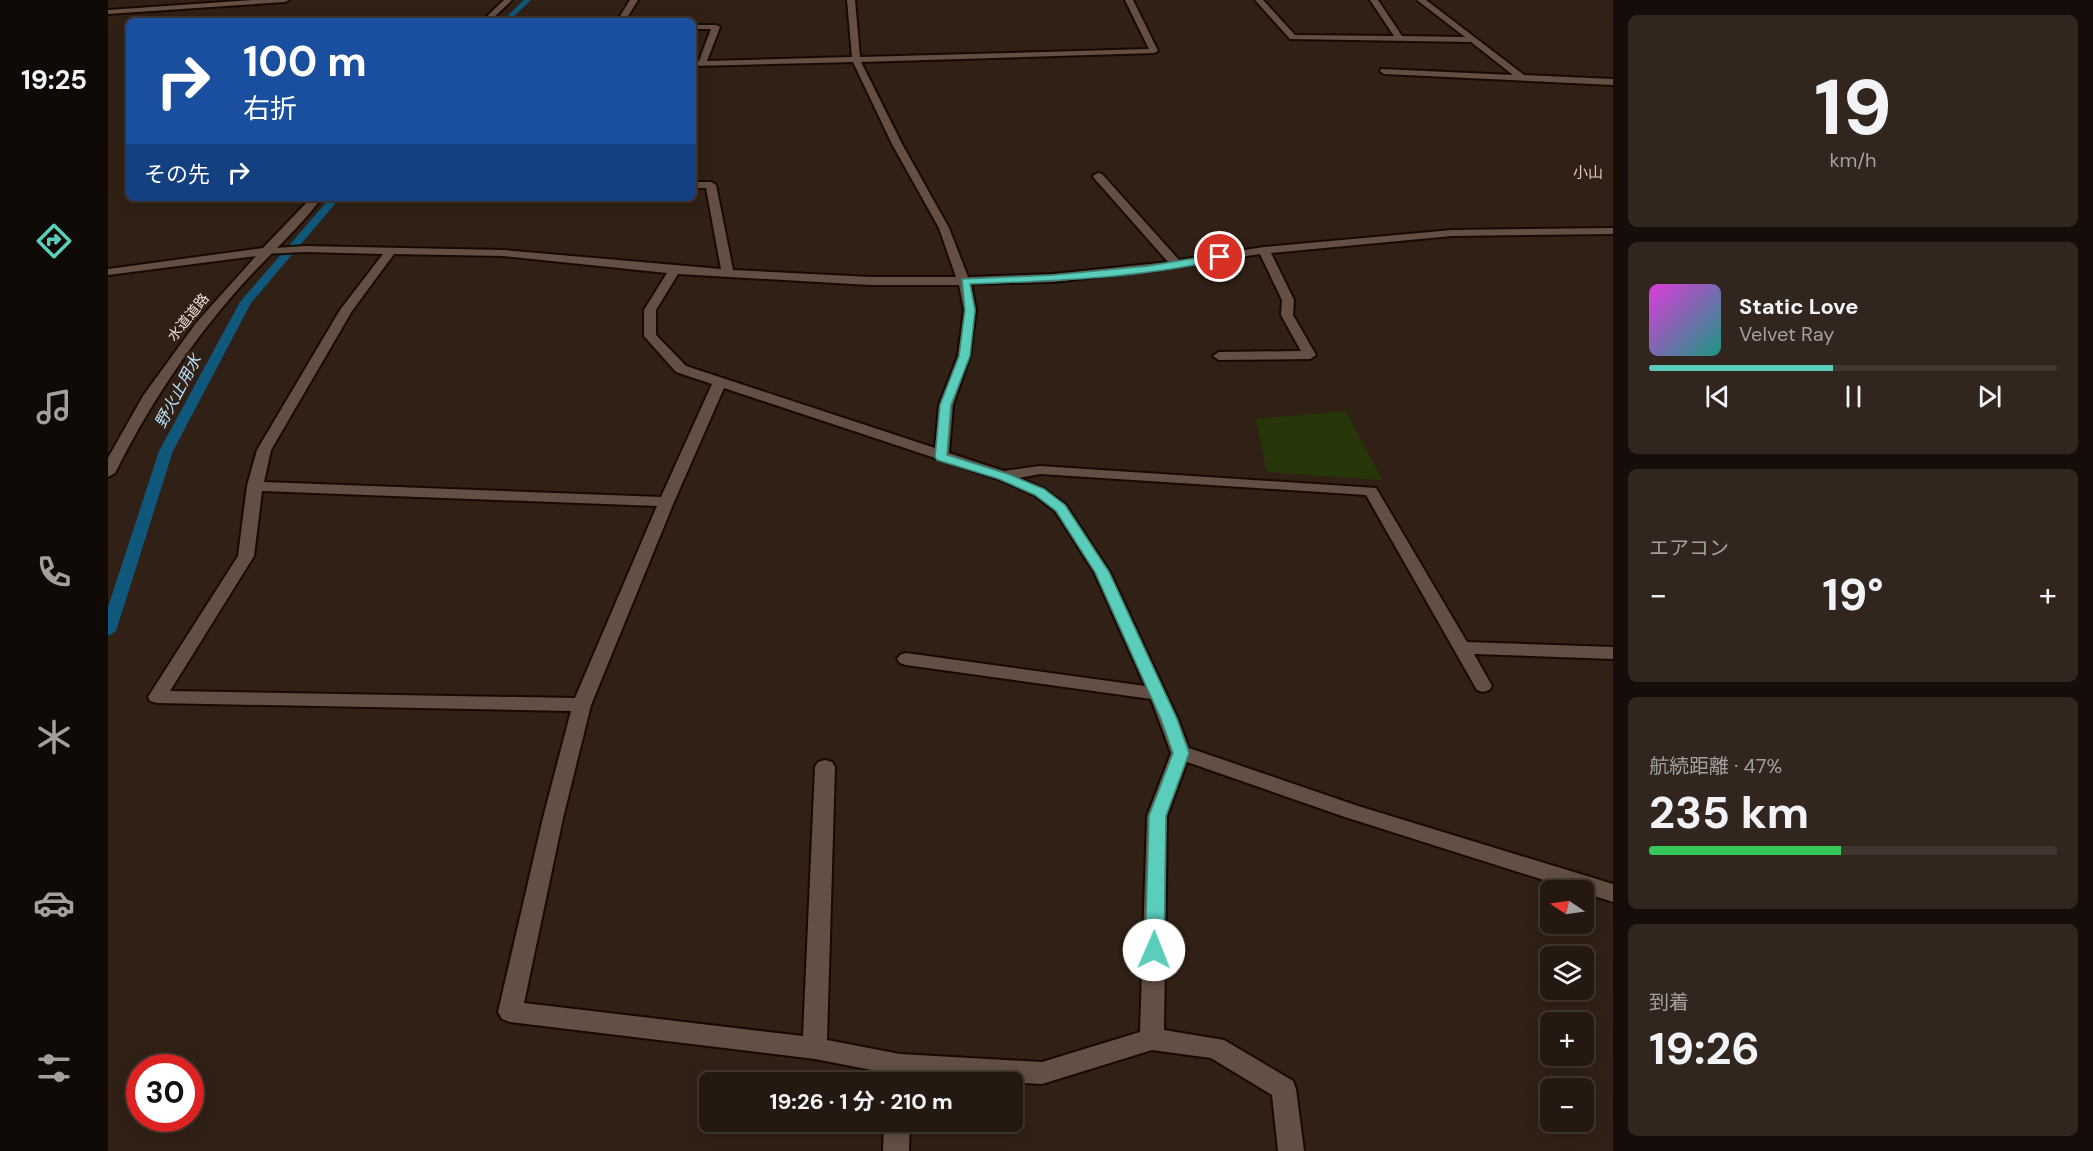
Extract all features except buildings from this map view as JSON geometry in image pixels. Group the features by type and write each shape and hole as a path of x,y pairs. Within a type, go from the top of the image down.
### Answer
{"street":[{"path":"108,12 285,0"},
{"path":"489,18 508,0"},
{"path":"623,18 634,0"},
{"path":"850,0 856,60 897,144 944,228 965,281 970,310 964,356 946,405 941,457"},
{"path":"696,27 716,27 698,64 1154,51 1129,0"},
{"path":"1259,0 1293,37 1473,40"},
{"path":"1374,0 1400,39"},
{"path":"1421,0 1521,77"},
{"path":"1384,71 1613,82"},
{"path":"1098,176 1176,264"},
{"path":"696,185 711,184 728,273"},
{"name":"水道道路","path":"108,473 139,411 176,356 264,251 314,201"},
{"path":"108,272 264,251 305,249 503,253 674,270 870,281 965,281 1053,278 1176,264 1264,250 1452,233 1613,231"},
{"path":"1219,356 1310,355 1287,315 1288,300 1264,250"},
{"path":"391,251 346,310 264,450 255,486 246,556 157,697 582,705"},
{"path":"674,270 650,310 650,336 681,369 1003,476 1039,492 1061,508 1102,572 1181,753 1157,816 1152,1039"},
{"path":"720,381 666,502 582,705 553,818 510,1012 815,1048 893,1072"},
{"path":"1003,476 1040,470 1371,490 1483,686"},
{"path":"255,486 666,502"},
{"path":"1462,648 1613,652"},
{"path":"906,658 1157,694"},
{"path":"1181,753 1352,812 1613,893"},
{"path":"815,1048 825,767"},
{"path":"1023,1073 1042,1073 1152,1039 1215,1048 1284,1089 1291,1151"},
{"path":"896,1151 897,1132"}],"green space":[{"path":"1346,411 1382,480 1267,472 1256,419"}],"waterway":[{"name":"野火止用水","path":"508,18 528,0"},
{"name":"野火止用水","path":"108,631 166,451 246,302 332,201"}],"district":[{"name":"小山","path":"1588,173"}],"route":[{"path":"1154,950 1157,816 1181,753 1169,719 1102,572 1061,508 1039,492 1003,476 941,457 946,405 964,356 970,310 965,281 1053,278 1148,268 1220,257"}]}
